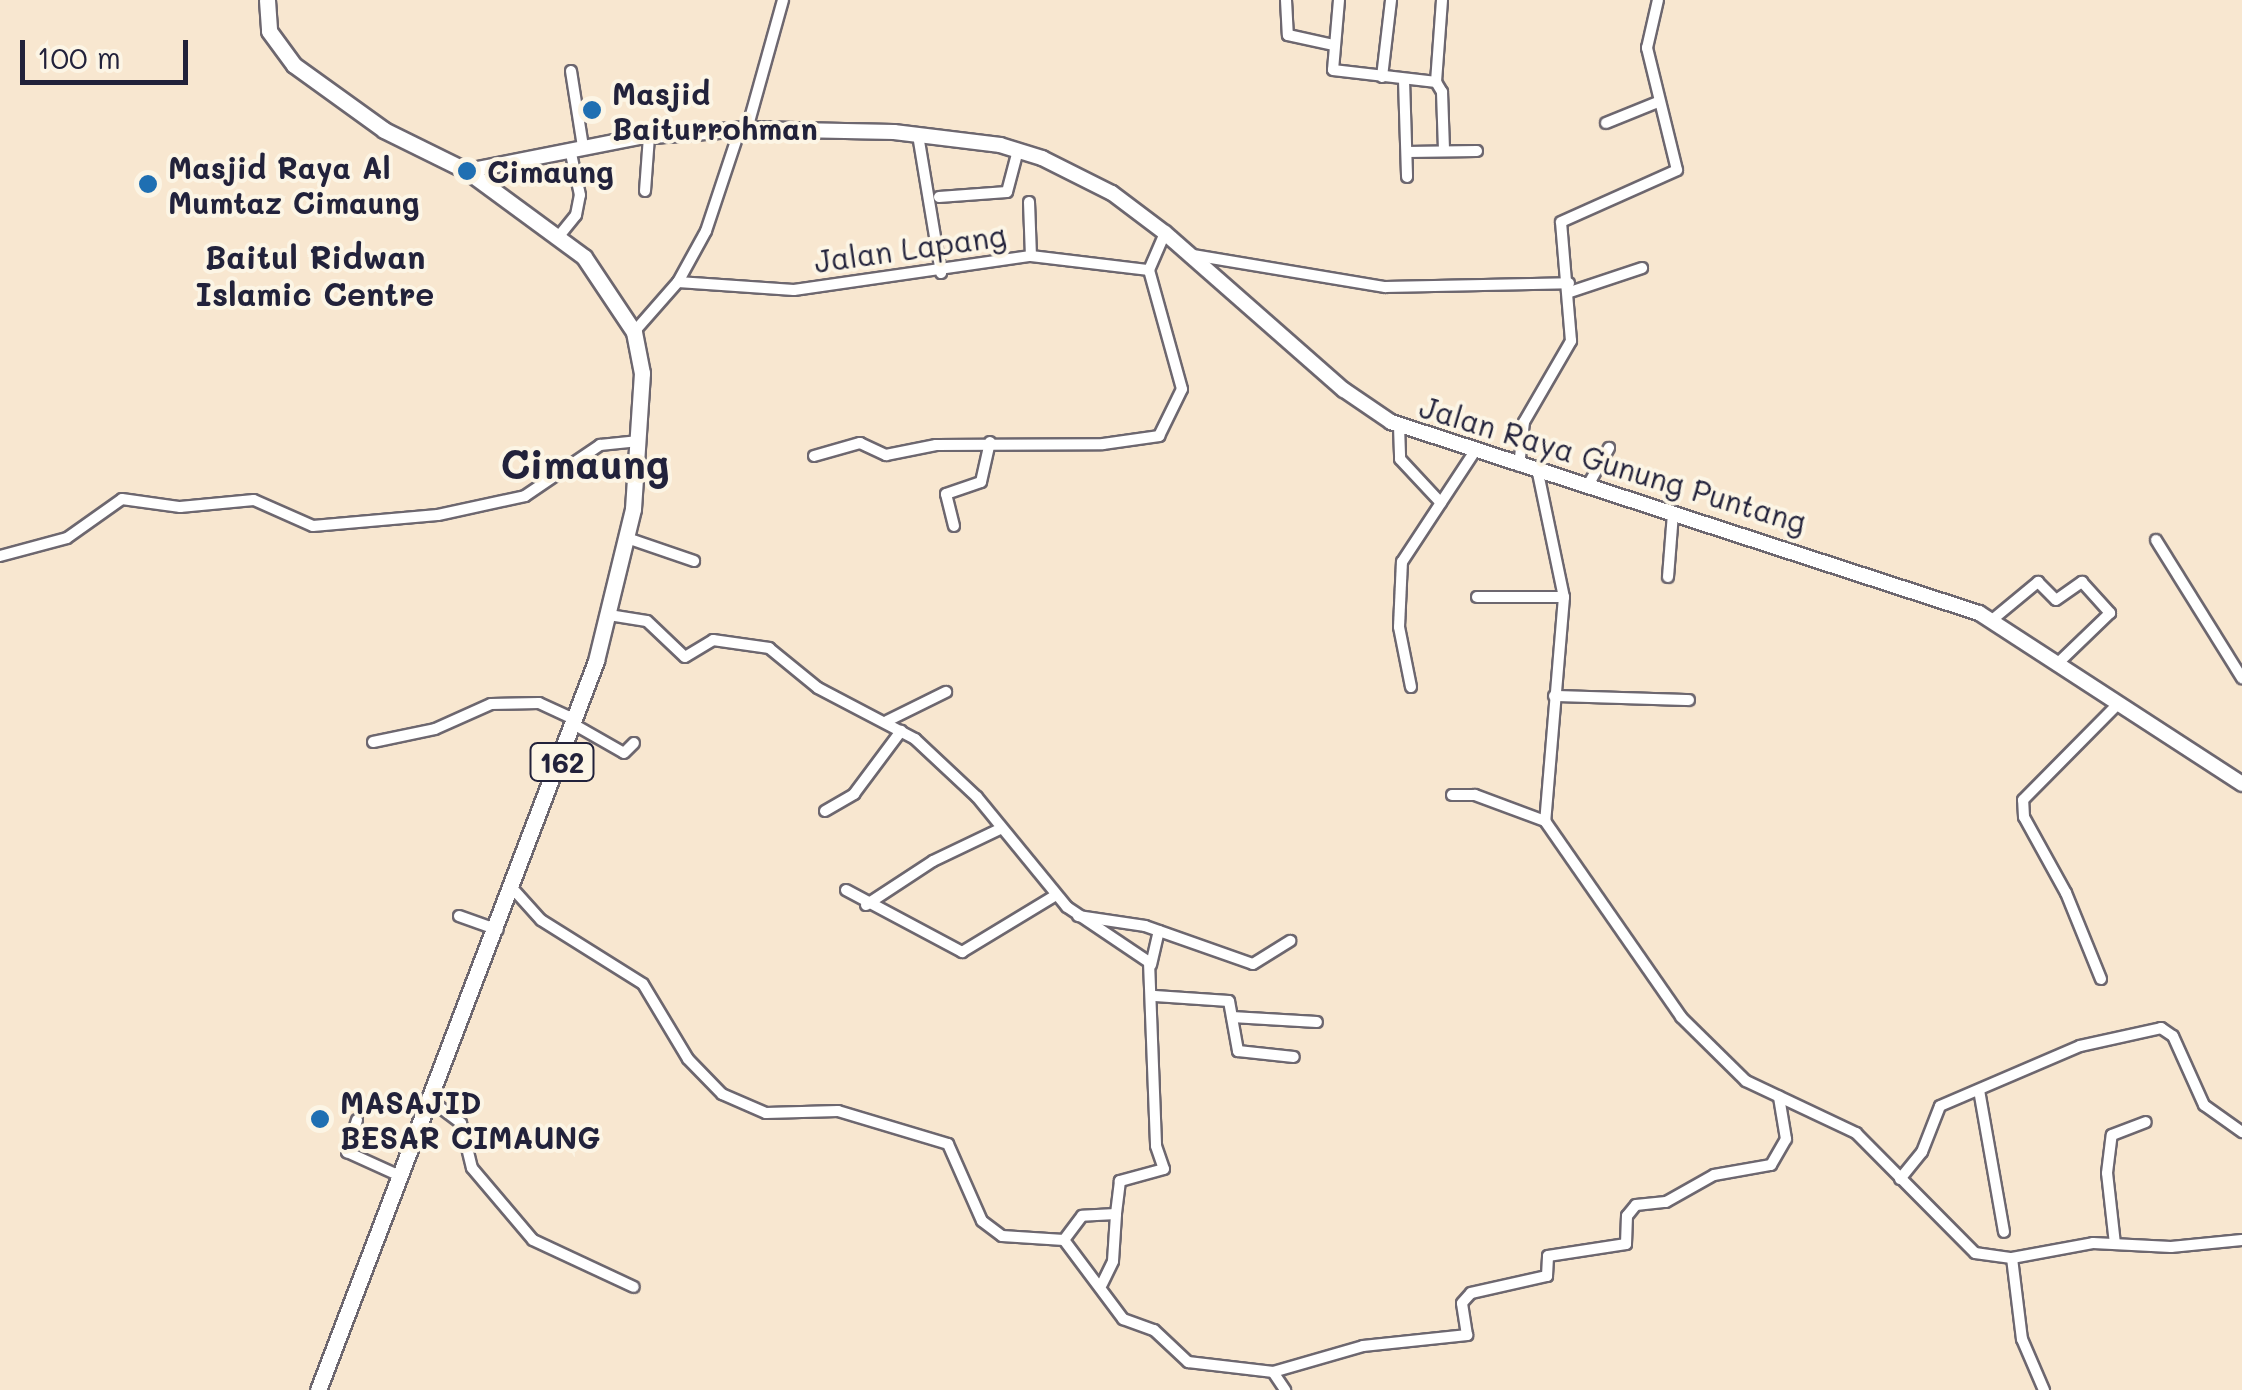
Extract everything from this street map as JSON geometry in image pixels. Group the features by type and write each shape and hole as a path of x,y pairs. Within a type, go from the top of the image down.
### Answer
{"main road":[{"name":"162","path":"267,0 269,31 294,65 384,130 466,172 559,236 598,273 634,332 642,374 633,509 609,616 576,723 319,1390"}],"street":[{"path":"634,332 678,282 717,204 783,0"},
{"path":"1286,0 1288,35 1332,46"},
{"path":"1339,0 1332,46 1336,72 1436,82"},
{"path":"1382,78 1391,0"},
{"path":"1442,0 1436,82 1442,92 1444,150"},
{"path":"1519,466 1524,422 1571,341 1561,222 1677,170 1658,102 1647,34 1658,0"},
{"path":"559,236 576,215 580,196 571,71"},
{"path":"1404,80 1407,177"},
{"path":"1606,123 1658,102"},
{"name":"Jalan Raya Gunung Puntang","path":"466,172 649,136 743,129 918,134 1018,150 1084,177 1165,233 1344,390 1399,426 1473,454 1930,592 1992,620 2242,784"},
{"path":"918,134 941,273"},
{"path":"645,191 649,136"},
{"path":"938,197 1007,192 1018,150"},
{"path":"1407,152 1477,151"},
{"path":"1030,202 1031,256"},
{"path":"814,456 860,443 886,455 990,442 1135,442 1167,429 1181,400 1181,376 1149,270 1165,233"},
{"path":"1189,254 1385,288 1569,288 1642,268"},
{"name":"Jalan Lapang","path":"678,282 794,290 941,273 1031,256 1149,270"},
{"path":"1399,426 1400,460 1441,504"},
{"path":"0,556 68,538 122,498 180,507 254,500 314,526 438,515 525,496 600,445 639,441"},
{"path":"954,526 946,494 981,482 990,442"},
{"path":"1587,488 1609,448"},
{"path":"1411,687 1400,627 1400,572 1473,454"},
{"path":"1538,473 1564,597 1545,821"},
{"path":"1668,577 1674,513"},
{"path":"628,534 694,561"},
{"path":"2156,540 2242,678"},
{"path":"1992,620 2038,582 2056,600 2082,582 2110,614 2057,664"},
{"path":"1476,596 1564,597"},
{"path":"609,616 647,621 684,657 713,640 769,648 822,690 887,721 946,766 1078,916 1151,964"},
{"path":"887,721 946,692"},
{"path":"1554,696 1689,700"},
{"path":"372,742 435,729 491,704 539,703 624,754 634,743"},
{"path":"2101,979 2066,893 2024,817 2022,800 2119,704"},
{"path":"825,811 854,794 901,730"},
{"path":"1452,795 1475,795 1545,821 1682,1017 1746,1081 1843,1124 1975,1252 2012,1258 2115,1244 2171,1248 2242,1240"},
{"path":"866,905 917,870 1002,828"},
{"path":"514,890 541,920 642,984 696,1070 722,1094 766,1113 838,1111 942,1142 952,1149 982,1221 1011,1240 1064,1240 1102,1284 1123,1319 1154,1330 1188,1362 1273,1372 1363,1346 1467,1336 1462,1303 1470,1293 1547,1276 1548,1256 1626,1244 1627,1216 1636,1205 1666,1202 1714,1175 1771,1166 1786,1139 1779,1097"},
{"path":"846,890 866,905 969,952 1056,895"},
{"path":"459,916 498,930"},
{"path":"1078,916 1159,931 1253,964 1290,941"},
{"path":"1102,1284 1114,1262 1120,1181 1165,1167 1156,1146 1155,996 1151,964 1159,931"},
{"path":"1155,996 1224,1000 1241,1053 1294,1057"},
{"path":"1232,1017 1317,1022"},
{"path":"1900,1178 1922,1152 1936,1109 2080,1046 2161,1028 2173,1036 2204,1105 2242,1132"},
{"path":"1979,1090 2004,1232"},
{"path":"432,1102 461,1123 472,1168 533,1240 634,1287"},
{"path":"358,1120 347,1152 402,1177"},
{"path":"2115,1244 2107,1173 2112,1134 2146,1122"},
{"path":"1064,1240 1082,1216 1116,1214"},
{"path":"2012,1258 2022,1340 2044,1390"},
{"path":"1273,1372 1285,1390"}],"place":[{"name":"Masjid Baiturrohman","path":"592,110"},
{"name":"Cimaung","path":"467,171"},
{"name":"Masjid Raya Al Mumtaz Cimaung","path":"148,184"},
{"name":"MASAJID BESAR CIMAUNG","path":"320,1119"}],"district":[{"name":"Baitul Ridwan Islamic Centre","path":"315,276"},
{"name":"Cimaung","path":"585,463"}]}
